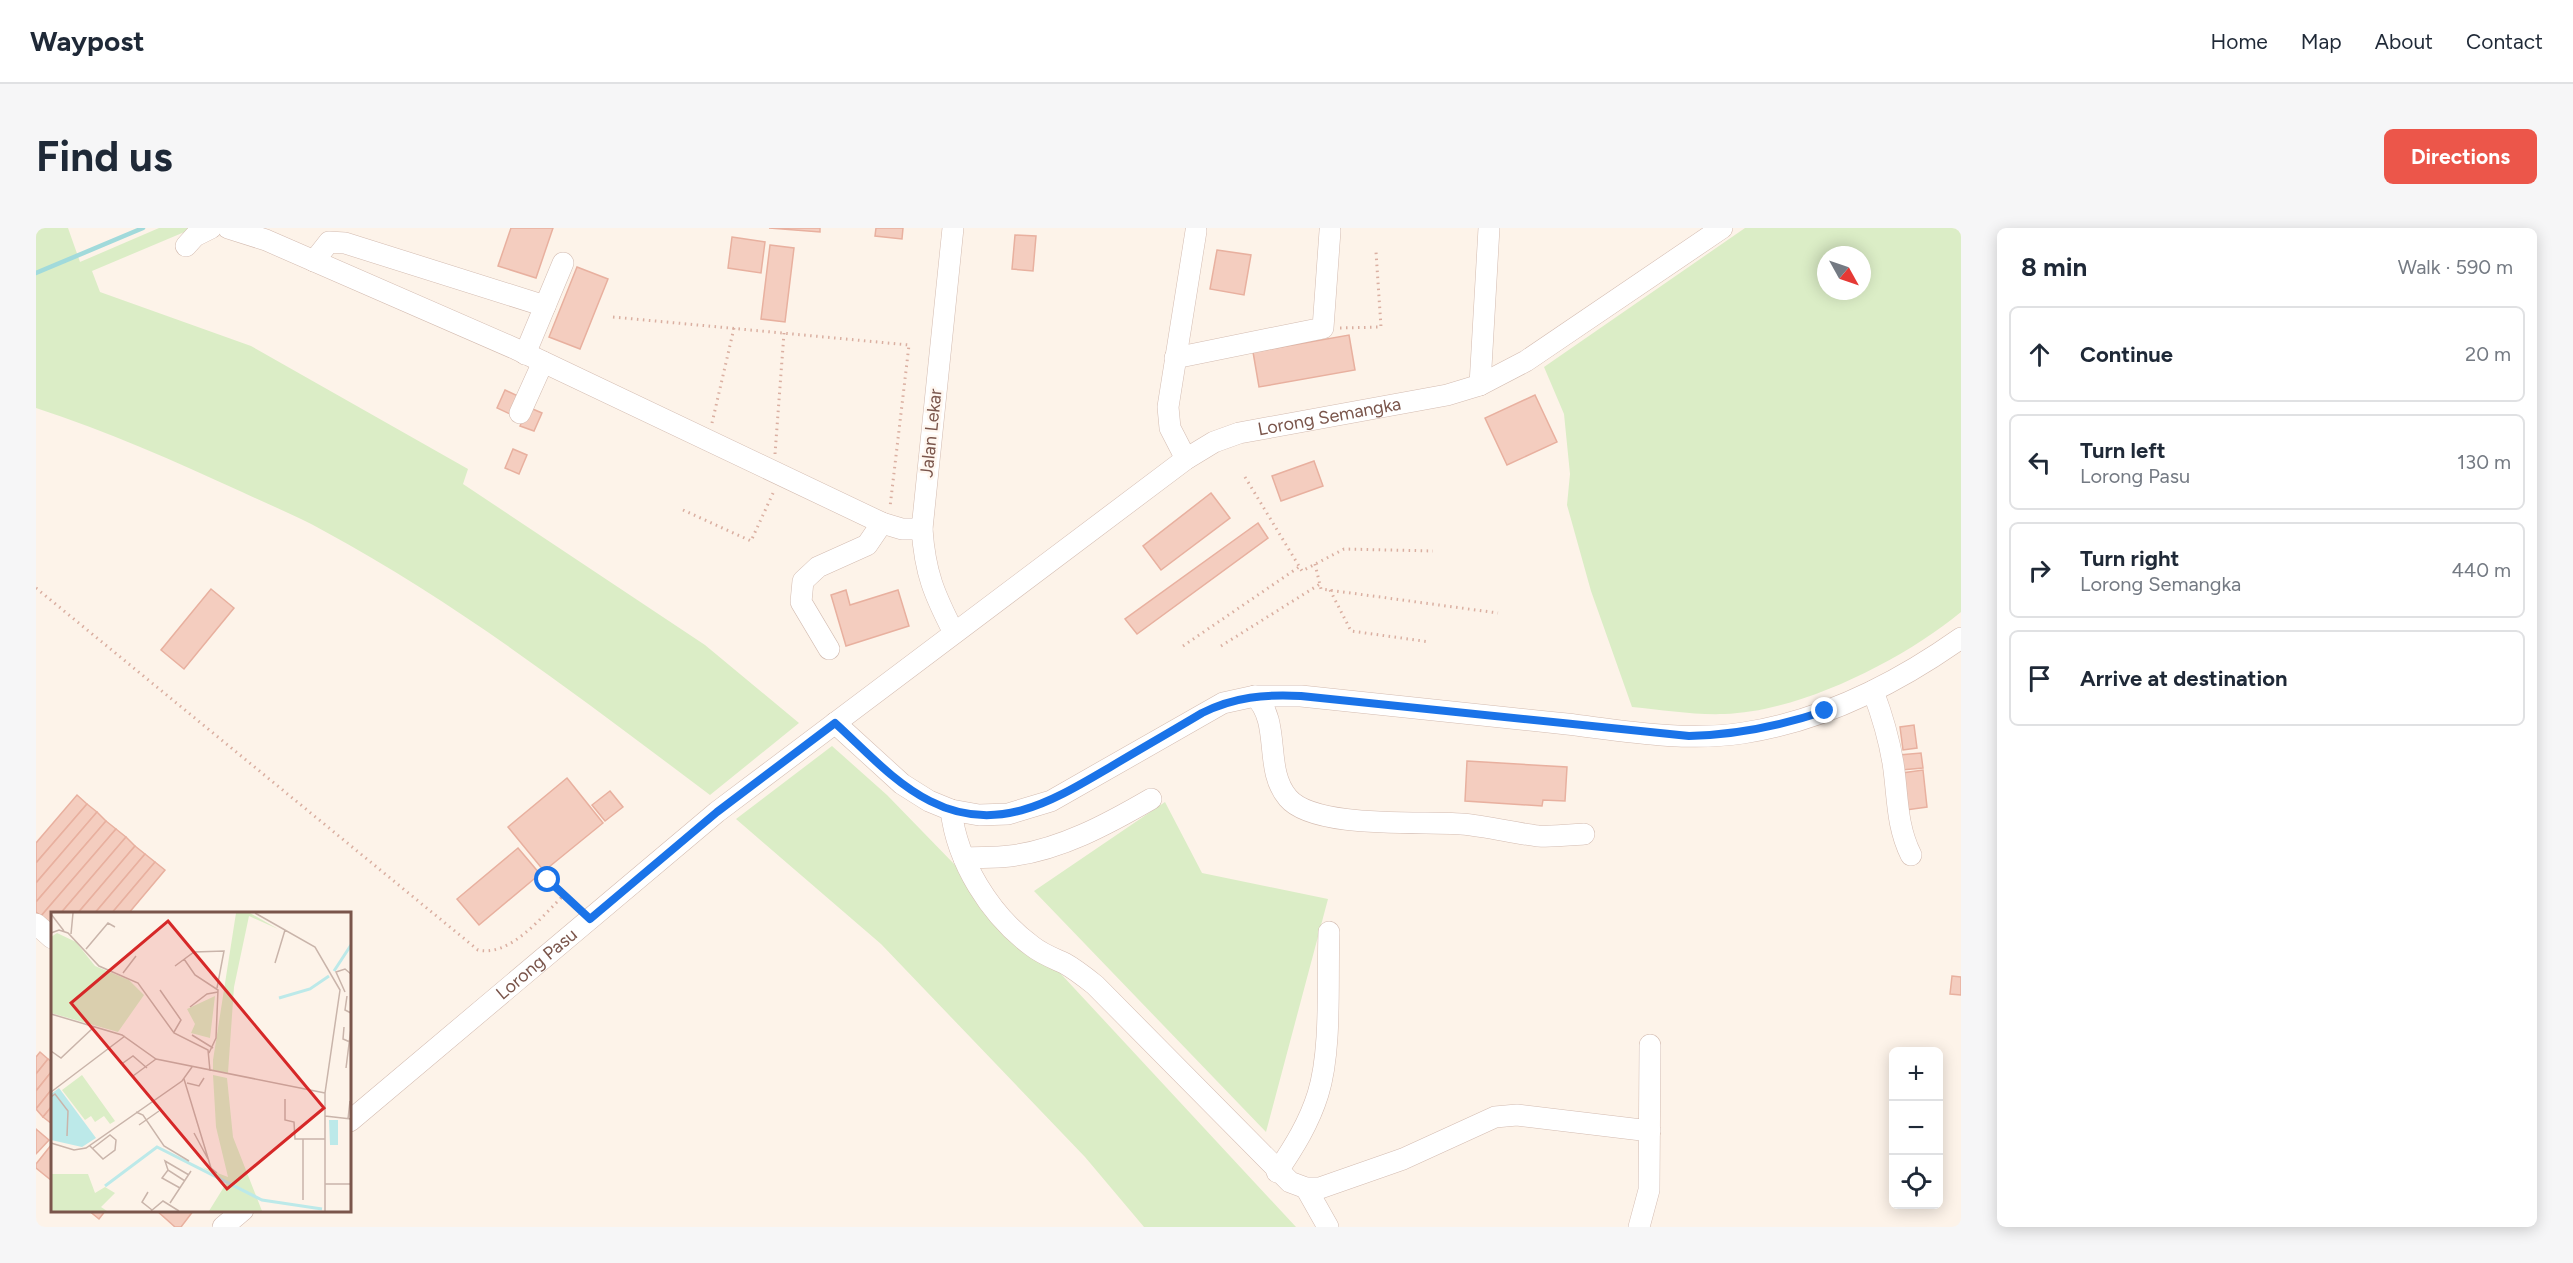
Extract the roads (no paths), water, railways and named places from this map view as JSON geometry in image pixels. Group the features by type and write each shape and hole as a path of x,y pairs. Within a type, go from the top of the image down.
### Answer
{"street":[{"path":"186,246 195,236 211,228"},
{"path":"228,228 244,231 534,358 882,523 902,529 922,529"},
{"name":"Jalan Lekar","path":"953,228 922,529 924,558 930,585 954,633"},
{"path":"1480,385 1489,228"},
{"name":"Lorong Semangka","path":"954,633 1186,459 1214,442 1266,426 1447,395 1480,385 1526,361 1696,237 1722,228"},
{"path":"1186,459 1168,418 1175,358 1196,231"},
{"path":"1175,358 1323,328 1330,231"},
{"path":"314,261 329,242 345,243 545,306"},
{"path":"520,413 545,306 563,264"},
{"path":"829,649 801,603 803,580 818,567 835,558 860,550 872,540 882,523"},
{"name":"Lorong Pasu","path":"351,1120 717,812 954,633"},
{"path":"835,723 902,784 951,810 979,815 1008,814 1051,801 1202,713 1223,703 1255,696 1301,696 1689,736 1742,733 1786,724 1873,691 1909,672 1961,638"},
{"path":"1873,691 1883,719 1893,763 1902,837 1911,855"},
{"path":"1255,696 1268,713 1279,784 1297,808 1311,813 1394,824 1460,824 1539,836 1584,834"},
{"path":"964,858 1011,856 1043,849 1109,823 1151,800"},
{"path":"951,810 954,833 964,858 994,908 1011,928 1045,956 1065,964 1095,985 1277,1172 1290,1182 1306,1188 1320,1188 1403,1160 1495,1117 1517,1115 1650,1131"},
{"path":"36,924 51,937"},
{"path":"1277,1172 1307,1124 1319,1093 1325,1061 1329,932"},
{"path":"1639,1227 1649,1190 1650,1045"},
{"path":"1306,1188 1328,1227"},
{"path":"223,1227 241,1212"}],"waterway":[{"path":"36,273 143,228"}]}
